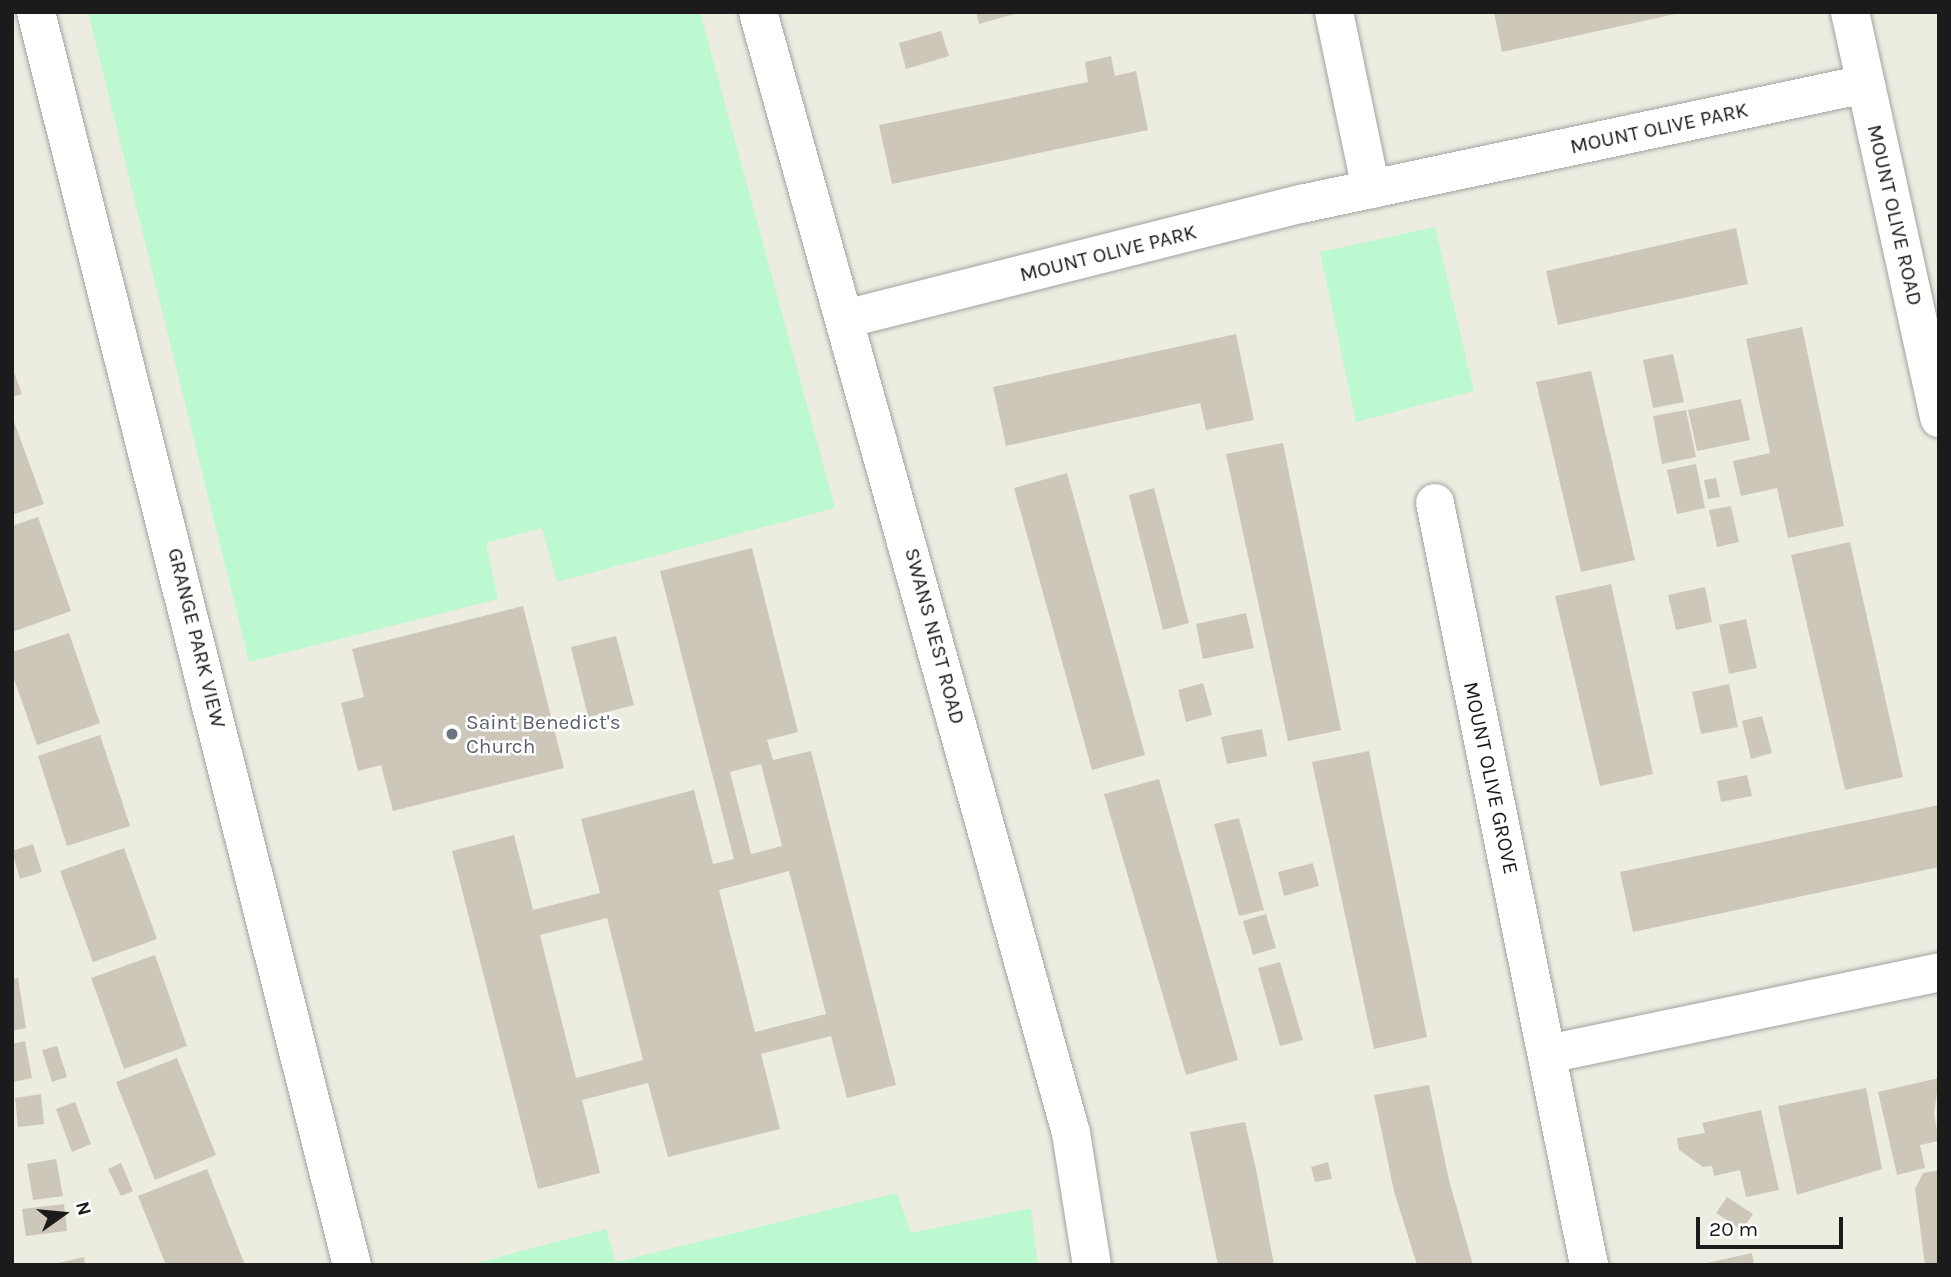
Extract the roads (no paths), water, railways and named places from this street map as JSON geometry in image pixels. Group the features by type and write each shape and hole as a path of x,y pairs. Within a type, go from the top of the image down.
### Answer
{"street":[{"name":"GRANGE PARK VIEW","path":"36,12 352,1265"},
{"name":"SWANS NEST ROAD","path":"758,12 1071,1133 1092,1265"},
{"path":"1334,12 1371,189"},
{"name":"MOUNT OLIVE ROAD","path":"1850,12 1939,418"},
{"name":"MOUNT OLIVE PARK","path":"845,319 1371,189 1865,84"},
{"name":"MOUNT OLIVE GROVE","path":"1435,503 1589,1265"},
{"path":"1548,1054 1939,972"}],"place":[{"name":"Saint Benedict's Church","path":"452,734"}]}
